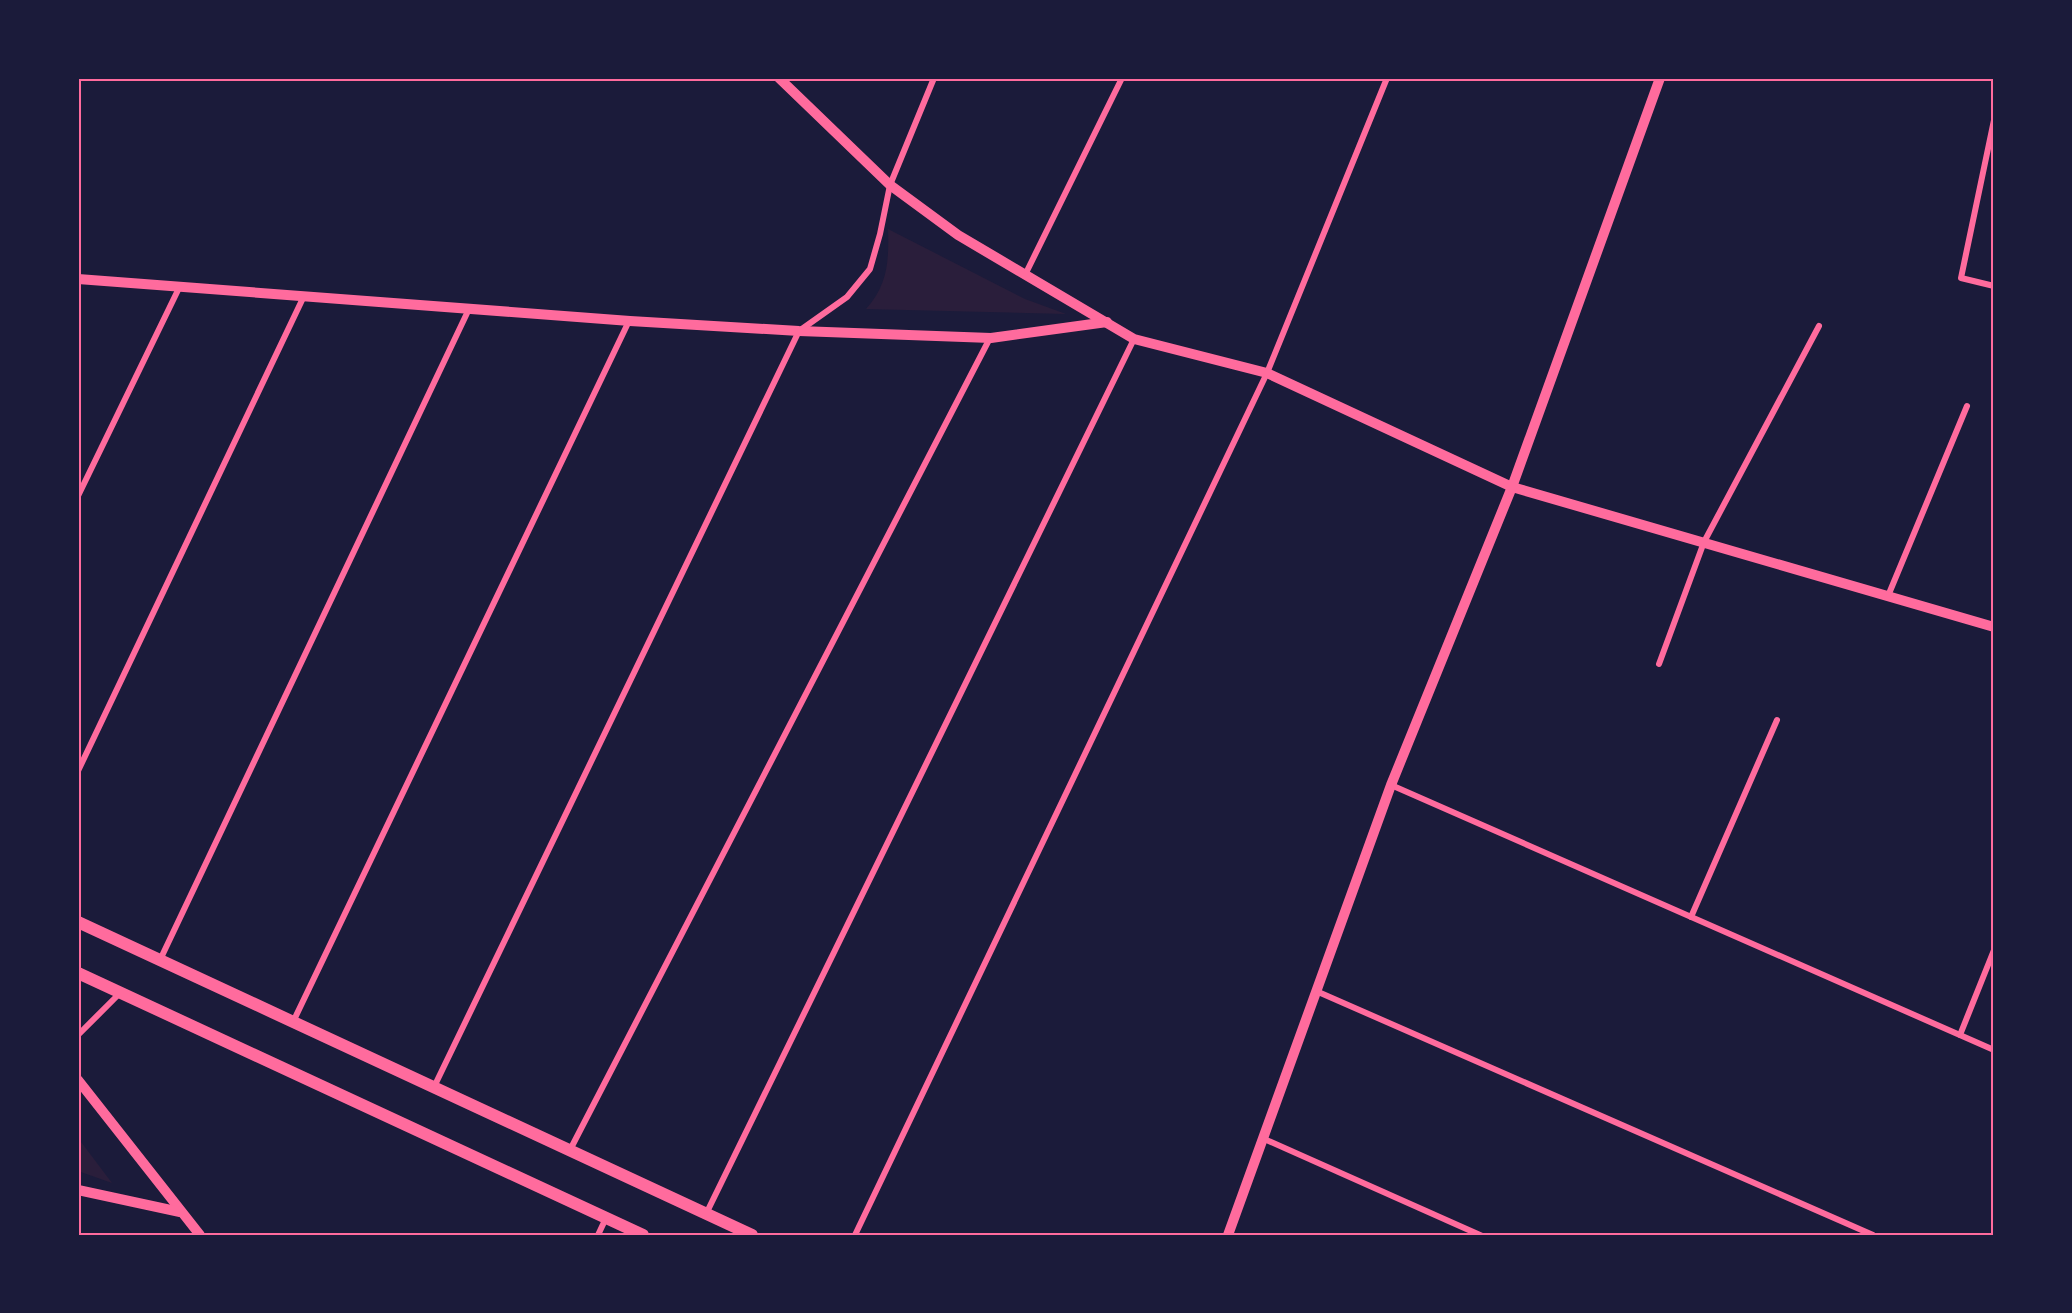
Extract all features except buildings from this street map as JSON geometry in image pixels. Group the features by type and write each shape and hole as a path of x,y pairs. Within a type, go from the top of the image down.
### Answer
{"main road":[{"path":"78,922 752,1235"},
{"path":"78,973 643,1235"}],"street":[{"path":"779,78 890,185 958,235 1134,339 1267,373 1512,487 1994,627"},
{"path":"434,1087 799,330 847,297 870,268 890,185 934,78"},
{"path":"1025,275 1122,78"},
{"path":"855,1235 1267,373 1387,78"},
{"path":"1228,1235 1390,785 1512,487 1660,78"},
{"path":"1994,120 1960,278 1994,286"},
{"path":"78,279 630,321 990,338 1108,322"},
{"path":"78,496 180,286"},
{"path":"78,771 304,296"},
{"path":"160,960 469,309"},
{"path":"293,1022 630,321"},
{"path":"1659,664 1704,542 1819,326"},
{"path":"570,1150 990,338"},
{"path":"706,1214 1134,339"},
{"path":"1888,596 1967,406"},
{"path":"1691,917 1777,720"},
{"path":"1390,785 1994,1050"},
{"path":"1960,1035 1994,950"},
{"path":"1316,992 1874,1235"},
{"path":"78,1035 121,993"},
{"path":"78,1080 200,1235"},
{"path":"1262,1138 1480,1235"},
{"path":"78,1190 180,1212"},
{"path":"598,1235 606,1218"}],"shaded area":[{"path":"888,229 1025,299 1066,314 866,309 879,291 886,272"},
{"path":"78,1138 112,1183 78,1171"}]}
